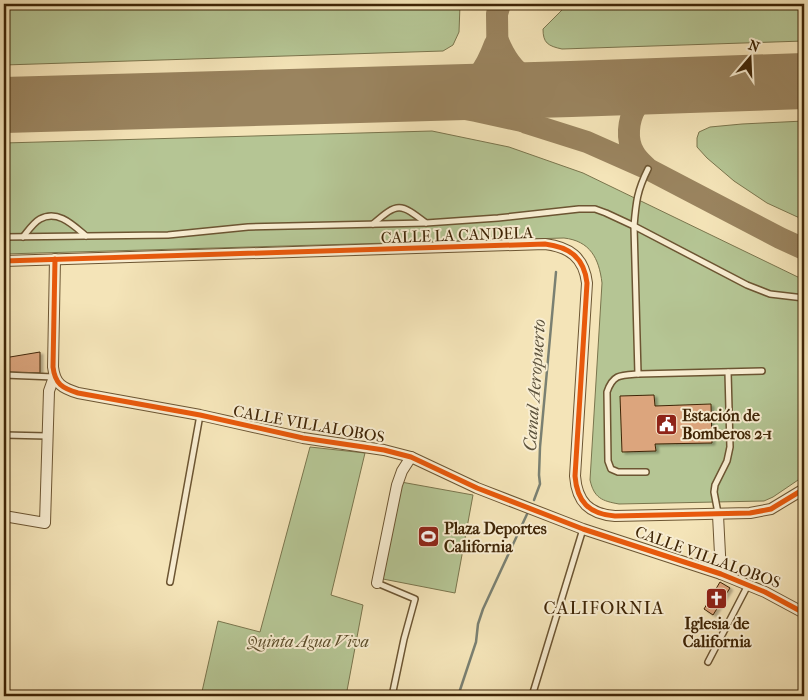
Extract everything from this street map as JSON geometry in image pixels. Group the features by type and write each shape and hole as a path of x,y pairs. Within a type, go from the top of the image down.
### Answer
{"street":[{"name":"CALLE LA CANDELA","path":"4,261 545,244 557,246 574,254 579,260 586,274 587,283 576,476 578,494 583,502 598,513 615,516 750,513 771,509 804,488"},
{"path":"4,516 44,524 49,391 54,377 55,259"},
{"name":"CALLE VILLALOBOS","path":"54,377 65,389 78,393 200,415 302,438 384,450 411,458 477,488 583,529 721,574 765,592 804,613"},
{"path":"377,583 402,471 411,458"},
{"path":"718,514 721,574"}],"lane":[{"path":"638,374 634,226 640,185 648,169"},
{"path":"373,224 387,212 397,207 405,208 426,223"},
{"path":"4,237 168,235 248,227 426,223 595,209 634,226 747,285 770,294 804,298"},
{"path":"23,237 40,219 50,216 61,217 86,236"},
{"path":"646,472 618,472 612,470 608,461 607,392 611,382 621,375 762,371"},
{"path":"718,514 714,492 715,485 727,461 730,447 728,372"},
{"path":"4,375 54,377"},
{"path":"170,582 200,415"},
{"path":"4,435 47,436"},
{"path":"532,696 583,529"},
{"path":"377,583 415,599 392,696"},
{"path":"708,662 748,585"}],"green space":[{"path":"4,4 460,5 459,32 453,45 443,51 4,65"},
{"path":"568,4 804,4 804,41 562,49 553,47 545,41 543,29"},
{"path":"804,121 804,220 767,203 734,181 697,147 699,132 710,127"},
{"path":"432,131 509,147 583,173 804,280 804,476 764,501 619,504 608,502 596,495 590,480 602,283 601,274 592,252 587,247 573,240 564,238 4,254 4,143"},
{"name":"Quinta Agua Viva","path":"310,447 365,453 331,595 363,605 346,696 201,696 218,621 260,632"},
{"name":"Plaza Deportes California","path":"401,482 473,495 455,593 383,579"}],"building":[{"path":"40,352 40,373 4,372 4,358"},
{"name":"Estación de Bomberos 2-1","path":"654,395 655,406 711,404 712,443 655,444 656,451 622,452 620,396"},
{"name":"Iglesia de California","path":"720,582 730,588 713,615 704,609"}],"waterway":[{"name":"Canal Aeropuerto","path":"534,500 540,484 540,447 556,272"},
{"path":"458,696 476,642 478,624 483,609 528,512"}],"taxiway":[{"path":"500,4 497,14 498,90 507,108 516,117 527,123 587,142 648,169 804,249"},
{"path":"498,41 504,54 518,72 535,81 571,89"},
{"path":"448,92 466,84 479,75 495,44"},
{"path":"647,168 631,148 630,124 633,112 638,104 646,95 660,86"},
{"path":"360,94 443,105 522,121"}],"runway":[{"path":"4,105 804,81"}],"cycle path":[{"path":"4,261 554,245 568,251 579,260 583,266 587,283 575,476 578,493 586,505 598,513 615,516 750,513 771,509 804,489"},
{"path":"55,259 53,367 60,384 68,389 78,393 200,415 303,438 384,450 411,457 477,488 583,529 721,574 765,592 804,613"}],"place":[{"name":"Estación de Bomberos 2-1","path":"666,424"},
{"name":"Plaza Deportes California","path":"428,537"},
{"name":"Iglesia de California","path":"717,599"}],"district":[{"name":"CALIFORNIA","path":"604,608"}]}
